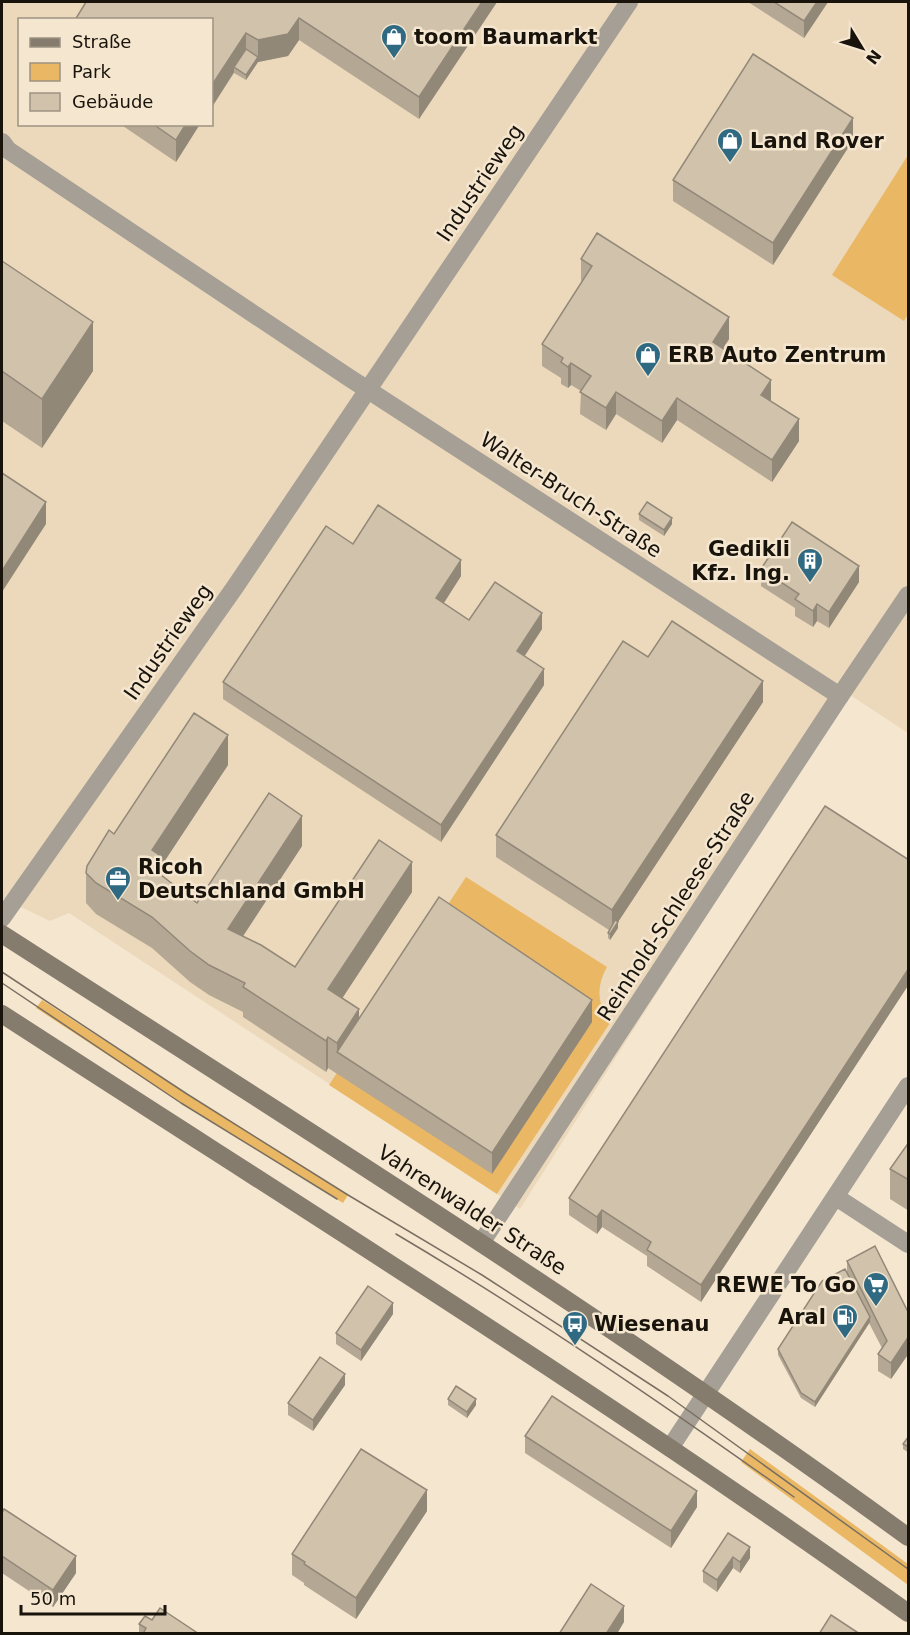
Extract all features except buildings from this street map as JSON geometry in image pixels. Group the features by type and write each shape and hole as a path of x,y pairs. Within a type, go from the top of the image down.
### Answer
{"main road":[{"name":"Vahrenwalder Straße","path":"2,934 290,1117 668,1366 909,1537"},
{"path":"2,1014 670,1448 909,1613"}],"street":[{"name":"Industrieweg","path":"2,918 235,587 629,2"},
{"path":"2,142 8,150 368,390"},
{"name":"Walter-Bruch-Straße","path":"368,390 840,696"},
{"name":"Reinhold-Schleese-Straße","path":"481,1243 840,696 909,595"},
{"path":"670,1448 909,1086"},
{"path":"836,1197 909,1244"}],"shaded area":[{"path":"2,2 908,2 908,733 850,695 520,1209 69,913 50,921 2,898"}],"green space":[{"path":"908,155 908,314 904,321 832,275"},
{"path":"466,877 607,967 601,981 600,1002 610,1023 497,1194 329,1085"},
{"path":"42,1000 348,1195 343,1203 181,1103 36,1008"},
{"path":"750,1449 908,1564 908,1585 741,1462"}],"tram line":[{"path":"2,972 187,1094 348,1195 482,1275 668,1396 908,1569"},
{"path":"2,983 181,1103 337,1199"},
{"path":"396,1234 498,1296 598,1361 794,1497"}],"place":[{"name":"toom Baumarkt","path":"394,60"},
{"name":"Land Rover","path":"730,164"},
{"name":"ERB Auto Zentrum","path":"648,378"},
{"name":"Gedikli Kfz. Ing.","path":"810,584"},
{"name":"Ricoh Deutschland GmbH","path":"118,902"},
{"name":"REWE To Go","path":"876,1308"},
{"name":"Aral","path":"845,1340"},
{"name":"Wiesenau","path":"575,1347"}]}
